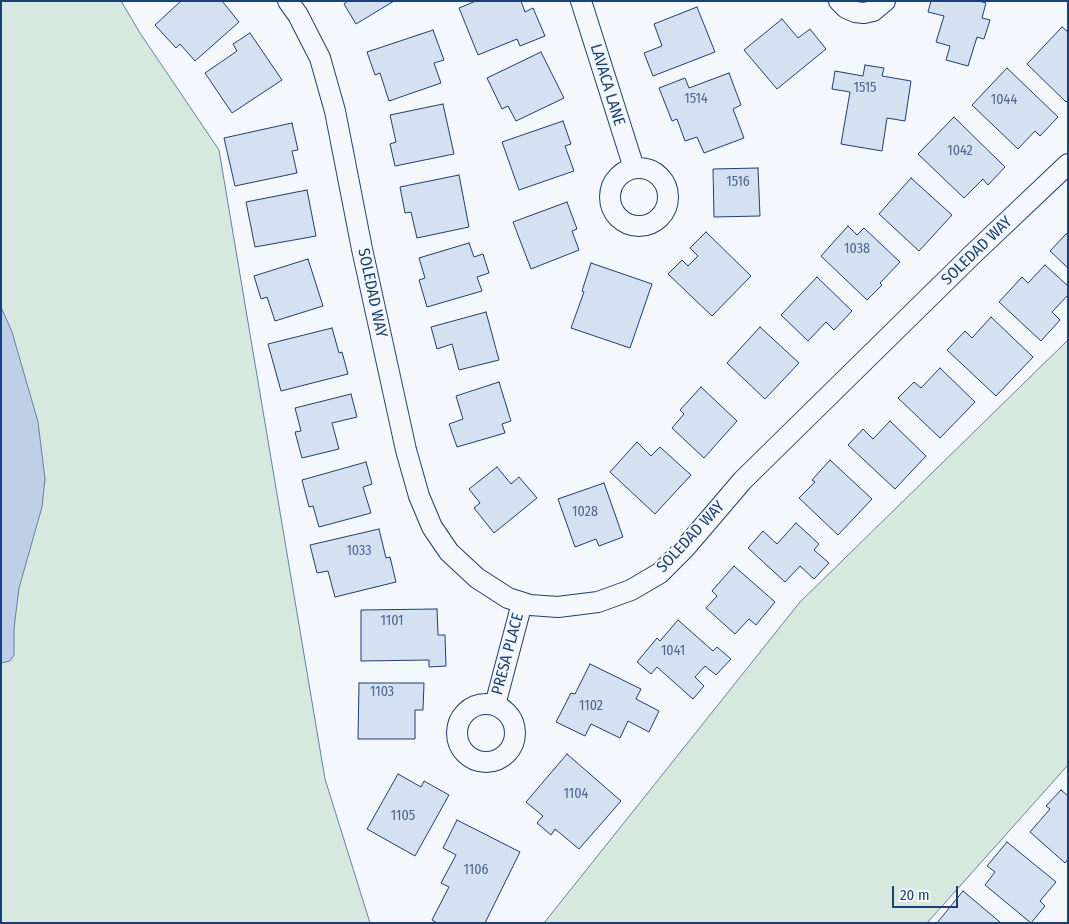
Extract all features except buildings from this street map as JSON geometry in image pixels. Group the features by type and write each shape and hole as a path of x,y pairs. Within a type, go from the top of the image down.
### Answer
{"street":[{"name":"SOLEDAD WAY","path":"288,1 298,15 320,58 335,111 362,249 406,450 419,496 432,527 449,552 477,578 508,598 530,606 558,607 598,602 631,590 660,573 684,549 743,480 972,255 1068,164"},
{"name":"LAVACA LANE","path":"581,1 634,168"},
{"path":"838,1 846,8 864,13 873,11 885,1"},
{"name":"PRESA PLACE","path":"495,705 522,603"}],"shaded area":[{"path":"1,1 121,1 140,33 219,150 325,779 370,923 1,923"},
{"path":"1068,340 1068,765 927,923 544,923 800,602"}],"water":[{"path":"1,307 12,332 38,422 45,479 42,507 19,588 14,628 14,655 10,661 1,663"}]}
